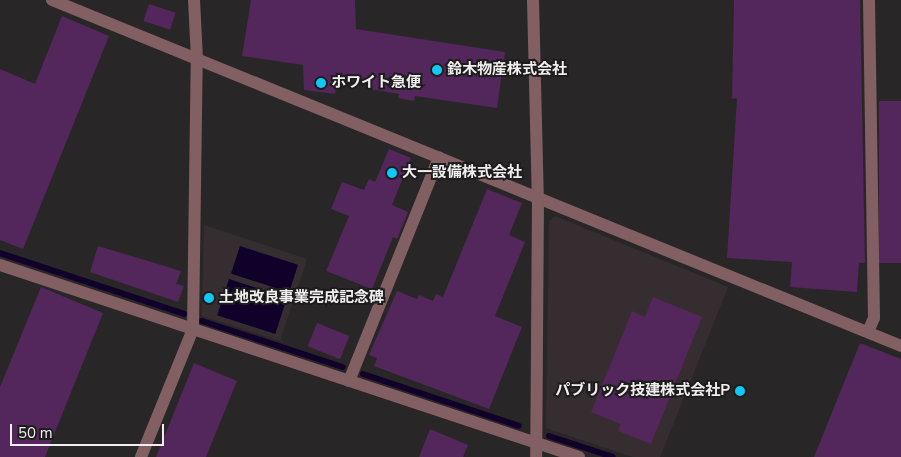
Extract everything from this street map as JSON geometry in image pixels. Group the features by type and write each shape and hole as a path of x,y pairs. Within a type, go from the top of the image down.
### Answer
{"street":[{"path":"52,0 901,346"},
{"path":"141,457 193,329 197,59 194,0"},
{"path":"533,0 538,198 536,457"},
{"path":"868,332 874,318 869,0"},
{"path":"349,381 439,158"},
{"path":"0,265 579,457"}],"shaded area":[{"path":"555,216 728,287 660,457 633,457 546,428 549,221"},
{"path":"204,225 307,259 280,341 202,316"},
{"path":"240,246 298,265 289,292 231,274"},
{"path":"229,279 287,298 275,334 217,315"}],"building":[{"path":"251,0 355,0 356,29 505,52 497,108 415,96 414,101 398,98 399,94 369,89 370,81 338,76 335,94 304,90 303,65 242,56"},
{"path":"734,0 860,0 865,263 859,263 857,292 790,287 792,262 727,258 737,98 732,99"},
{"path":"149,4 176,13 170,30 143,21"},
{"path":"62,16 109,36 23,249 0,240 0,69 35,84"},
{"path":"879,101 901,101 901,263 879,263"},
{"path":"389,149 411,158 392,205 408,212 397,239 393,237 372,289 326,271 349,216 331,209 342,182 364,190 369,179 375,182"},
{"path":"487,189 522,203 509,235 525,242 495,316 522,327 489,409 374,366 377,358 369,355 397,291 417,299 419,295 433,301 436,294 443,297"},
{"path":"98,246 181,271 176,284 184,286 178,302 90,272"},
{"path":"41,287 103,313 45,457 0,457 0,387"},
{"path":"653,297 702,317 651,444 618,431 621,424 591,412 632,311 645,317"},
{"path":"317,323 349,336 340,359 308,346"},
{"path":"860,343 901,359 901,457 814,457"},
{"path":"194,363 237,381 206,457 156,457"},
{"path":"430,429 468,445 463,457 419,457"}],"waterway":[{"path":"0,253 184,314"},
{"path":"202,321 343,367"},
{"path":"363,374 519,426"},
{"path":"549,436 613,457"}],"place":[{"name":"鈴木物産株式会社","path":"437,70"},
{"name":"ホワイト急便","path":"321,83"},
{"name":"大一設備株式会社","path":"392,173"},
{"name":"土地改良事業完成記念碑","path":"209,298"},
{"name":"パブリック技建株式会社P","path":"740,391"}]}
